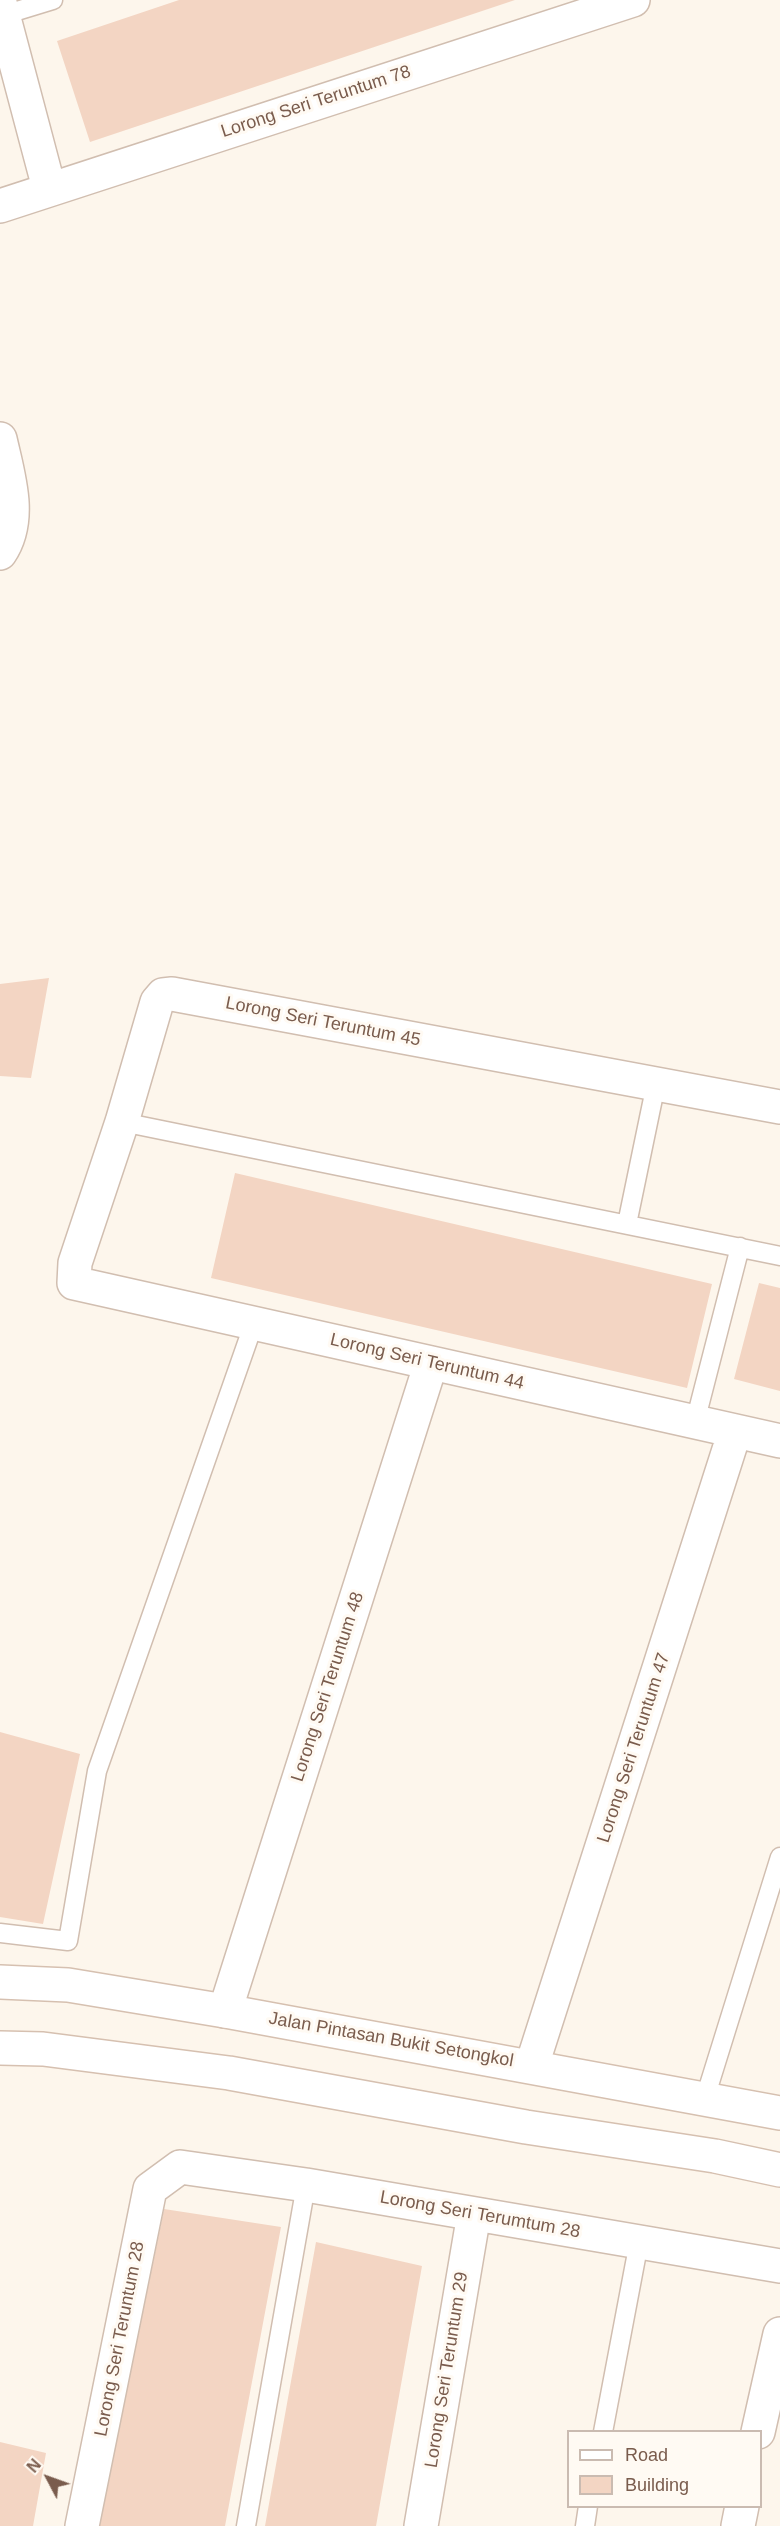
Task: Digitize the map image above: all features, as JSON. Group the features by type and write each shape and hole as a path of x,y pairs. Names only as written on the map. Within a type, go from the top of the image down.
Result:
{"street":[{"name":"Lorong Seri Teruntum 78","path":"0,206 49,188 633,0"},
{"path":"2,9 49,188"},
{"path":"0,439 12,494 11,527 0,553"},
{"name":"Lorong Seri Teruntum 45","path":"74,1282 75,1263 122,1122 157,1002 163,995 183,996 780,1107"},
{"name":"Lorong Seri Teruntum 44","path":"74,1282 780,1441"},
{"name":"Lorong Seri Teruntum 48","path":"225,2011 431,1363"},
{"name":"Lorong Seri Teruntum 47","path":"532,2065 735,1431"},
{"name":"Jalan Pintasan Bukit Setongkol","path":"0,1982 68,1986 225,2011 532,2065 780,2113"},
{"path":"0,2048 43,2049 229,2073 526,2127 715,2156 780,2170"},
{"path":"715,2156 780,2187"},
{"name":"Lorong Seri Terumtum 28","path":"180,2167 306,2185 780,2266"},
{"name":"Lorong Seri Teruntum 28","path":"82,2526 150,2189 180,2167"},
{"name":"Lorong Seri Teruntum 29","path":"422,2526 474,2214"},
{"path":"758,2430 780,2334"},
{"path":"738,2526 742,2508"}],"lane":[{"path":"2,9 53,0"},
{"path":"627,1224 657,1084"},
{"path":"122,1122 780,1256"},
{"path":"695,1422 740,1247"},
{"path":"0,1933 68,1941 97,1771 254,1323"},
{"path":"705,2098 780,1857"},
{"path":"246,2526 306,2185"},
{"path":"603,2430 639,2242"},
{"path":"585,2526 588,2508"}],"building":[{"path":"179,0 515,0 90,142 57,41"},
{"path":"49,978 31,1078 0,1076 0,984"},
{"path":"235,1173 712,1284 687,1388 211,1278"},
{"path":"759,1283 780,1288 780,1391 734,1379"},
{"path":"0,1732 80,1754 43,1924 0,1917"},
{"path":"164,2209 281,2227 225,2526 99,2526"},
{"path":"316,2242 422,2266 376,2526 265,2526"},
{"path":"0,2442 46,2453 33,2526 0,2526"}]}
